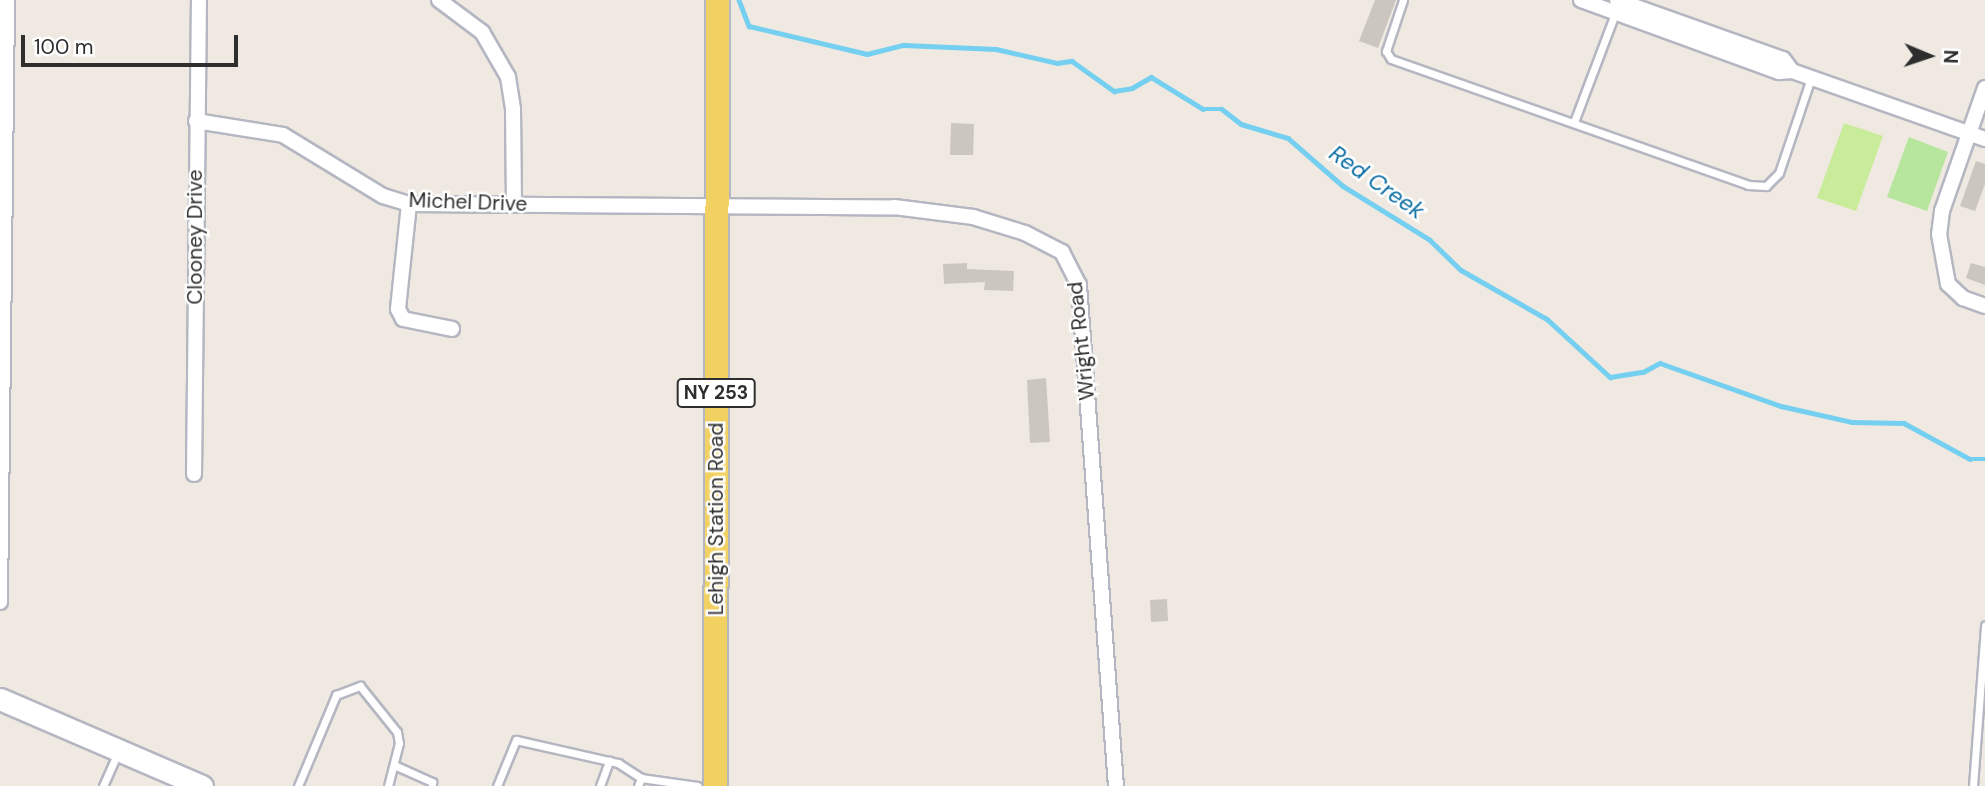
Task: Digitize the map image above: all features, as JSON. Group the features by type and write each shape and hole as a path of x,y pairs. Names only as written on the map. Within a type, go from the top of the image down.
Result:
{"main road":[{"name":"Lehigh Station Road","path":"715,786 717,0"},
{"path":"0,699 202,786"}],"street":[{"path":"0,602 7,0"},
{"name":"Clooney Drive","path":"194,474 199,0"},
{"path":"439,0 482,32 508,77 513,109 514,204"},
{"path":"1581,0 1618,3 1783,59 1792,71 1985,139"},
{"path":"1985,88 1942,211 1940,246 1944,273 1954,292 1985,306"},
{"name":"Michel Drive","path":"196,121 284,135 383,195 409,204 717,205"},
{"path":"409,204 398,309 403,319 452,329"},
{"name":"Wright Road","path":"717,205 937,210 1025,233 1062,252 1079,285 1116,786"}],"lane":[{"path":"1403,0 1386,51 1391,59 1748,185 1766,186 1779,173 1811,78"},
{"path":"1574,122 1618,3"},
{"path":"1973,786 1985,625"},
{"path":"298,786 330,705 346,688 360,686 397,732 394,765 388,786"},
{"path":"497,786 516,740 609,761 640,782 696,786"},
{"path":"103,786 119,750"},
{"path":"600,786 609,761"},
{"path":"394,765 432,782 432,786"}],"green space":[{"path":"1844,123 1883,136 1856,211 1817,198"},
{"path":"1909,137 1948,152 1927,211 1887,197"}],"building":[{"path":"1375,0 1396,0 1378,48 1359,41"},
{"path":"951,123 974,124 973,155 950,155"},
{"path":"1976,161 1985,164 1985,184 1975,211 1960,206"},
{"path":"967,263 967,269 1014,271 1013,291 984,290 985,282 944,284 943,264"},
{"path":"1971,263 1985,267 1985,285 1966,278"},
{"path":"1046,378 1050,442 1030,443 1027,380"},
{"path":"1167,599 1168,621 1151,622 1150,600"}],"waterway":[{"name":"Red Creek","path":"739,0 749,26 867,54 904,45 996,49 1057,63 1072,61 1114,91 1132,88 1151,77 1203,109 1222,109 1241,124 1288,138 1343,186 1430,240 1461,270 1547,319 1610,377 1643,372 1660,363 1781,406 1852,422 1904,423 1970,459 1985,459"}]}
